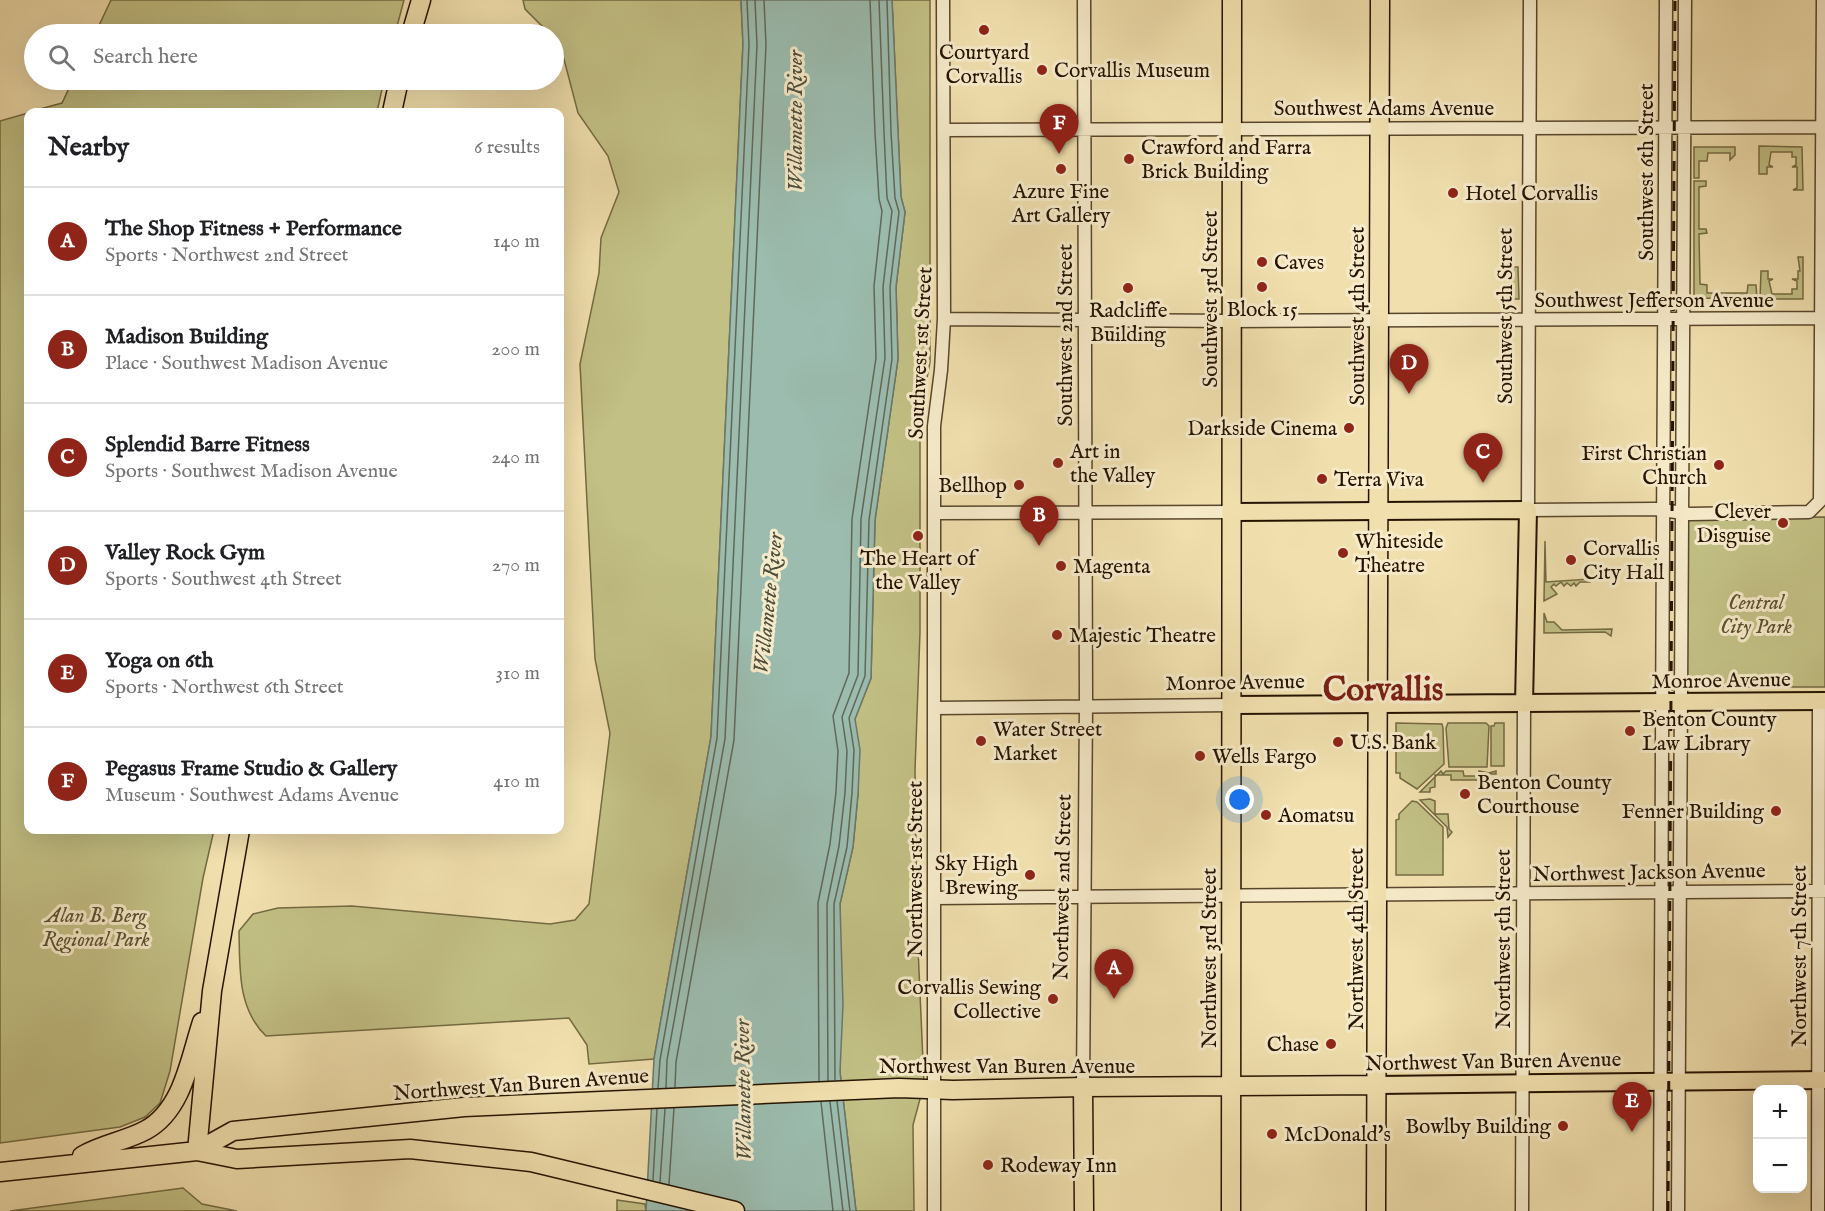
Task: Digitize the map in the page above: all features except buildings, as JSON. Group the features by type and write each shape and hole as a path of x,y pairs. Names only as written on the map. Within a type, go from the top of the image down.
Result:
{"highway":[{"path":"414,24 421,0"},
{"name":"Southwest 3rd Street","path":"1232,705 1233,0"},
{"name":"Southwest 4th Street","path":"1379,704 1380,0"},
{"path":"393,108 397,90"},
{"name":"Northwest 4th Street","path":"1376,1211 1379,704"},
{"name":"Northwest 3rd Street","path":"1231,1211 1232,705"},
{"path":"197,1151 212,991 239,834"},
{"path":"70,1163 90,1151 148,1129 168,1112 181,1085 212,991"},
{"name":"Northwest Van Buren Avenue","path":"197,1151 233,1131 464,1107 899,1088 935,1075 1011,1090 1083,1087 1378,1085"},
{"name":"Northwest 2nd Street","path":"1083,1087 1084,1211"},
{"path":"0,1172 197,1151 237,1159 410,1149 531,1162 735,1211"}],"main road":[{"path":"1232,512 1528,510"},
{"name":"Southwest 5th Street","path":"1524,704 1528,510"},
{"name":"Monroe Avenue","path":"1232,705 1822,701"},
{"name":"Northwest Van Buren Avenue","path":"1378,1085 1822,1080"}],"street":[{"name":"Southwest 1st Street","path":"934,708 934,426 944,319 943,0"},
{"name":"Southwest 2nd Street","path":"1084,0 1086,707"},
{"name":"Southwest 5th Street","path":"1528,510 1530,0"},
{"name":"Southwest 6th Street","path":"1659,1211 1665,511 1666,0"},
{"name":"Southwest 6th Street","path":"1678,1211 1680,1082 1678,891 1682,702 1680,513 1685,319 1685,0"},
{"path":"1528,510 1680,513 1809,512 1822,506 1820,427 1823,318 1823,0"},
{"name":"Southwest Adams Avenue","path":"944,130 1824,127"},
{"name":"Southwest Jefferson Avenue","path":"944,319 1380,321 1823,318"},
{"path":"935,513 1232,512"},
{"name":"Northwest 7th Street","path":"1818,1211 1822,1080 1822,701"},
{"name":"Northwest 5th Street","path":"1522,1211 1524,704"},
{"name":"Monroe Avenue","path":"934,708 1232,705"},
{"name":"Northwest 2nd Street","path":"1083,1087 1086,707"},
{"name":"Northwest 1st Street","path":"934,708 934,1211"},
{"name":"Northwest Jackson Avenue","path":"934,898 1822,891"}],"green space":[{"path":"111,0 404,0 398,24 100,24"},
{"path":"523,0 741,0 743,44 711,737 654,1059 589,1064 587,1045 569,1018 266,1036 250,1013 240,973 239,931 253,914 278,908 352,906 550,924 575,920 589,904 610,733 595,659 580,364 599,273 601,238 619,192 608,156 578,113 564,59 564,24 540,24 525,9"},
{"path":"892,0 930,0 930,362 920,415 920,632 915,770 917,925 924,1084 913,1125 914,1211 856,1211 840,1072 840,904 853,847 858,794 855,719 871,678 875,520 898,359 896,287 905,212 901,197"},
{"path":"68,90 382,90 378,108 44,108 62,103"},
{"name":"Alan B. Berg Regional Park","path":"24,114 24,834 213,834 203,878 170,1071 160,1103 145,1117 120,1127 0,1143 0,121"},
{"path":"1759,146 1802,147 1803,190 1793,190 1797,188 1797,167 1792,167 1796,165 1796,157 1792,157 1792,152 1771,152 1769,165 1773,167 1767,167 1767,174 1759,174"},
{"path":"1694,147 1735,147 1735,155 1730,160 1730,153 1708,153 1707,161 1699,161 1699,178 1694,178"},
{"path":"1694,181 1706,181 1706,186 1699,187 1699,229 1706,229 1707,233 1699,234 1700,284 1707,285 1707,293 1747,293 1748,285 1756,285 1757,299 1694,298"},
{"path":"1798,257 1803,257 1803,299 1760,299 1761,271 1768,271 1768,279 1773,279 1769,281 1772,294 1792,294 1792,289 1797,289 1797,281 1792,279 1798,279 1798,271 1800,271"},
{"path":"1511,267 1518,267 1519,299 1511,299"},
{"name":"Central City Park","path":"1825,517 1825,687 1689,687 1686,683 1684,523 1693,518"},
{"path":"1545,541 1546,582 1590,579 1590,582 1580,582 1576,586 1574,583 1571,586 1567,583 1564,586 1561,582 1556,586 1554,584 1551,587 1557,594 1544,601"},
{"path":"1544,613 1547,622 1554,622 1562,630 1612,629 1611,636 1605,632 1544,633"},
{"path":"1396,723 1442,724 1444,764 1417,789 1400,778 1400,773 1396,773"},
{"path":"1448,723 1486,723 1489,726 1487,767 1449,767 1446,728"},
{"path":"1495,723 1504,723 1504,766 1491,766 1491,726"},
{"path":"1441,771 1443,774 1446,771 1463,771 1464,776 1479,776 1479,771 1489,773 1496,771 1496,774 1481,774 1481,780 1451,780 1451,775 1437,775"},
{"path":"1435,777 1435,787 1430,788 1430,792 1420,792"},
{"path":"1420,800 1435,801 1435,814 1448,814 1449,829 1452,832 1448,837 1447,827"},
{"path":"1412,801 1417,802 1443,827 1443,875 1396,875 1396,820"},
{"path":"183,1188 202,1204 237,1211 10,1211"},
{"path":"617,1200 645,1204 646,1211 617,1211"}],"water":[{"name":"Willamette River","path":"741,0 892,0 901,197 905,212 896,287 898,359 875,520 871,678 855,719 860,750 858,794 853,847 840,904 843,1004 840,1072 856,1211 646,1211 654,1059 711,737 743,44"}],"railway":[{"path":"1668,1211 1675,0"}],"place":[{"name":"Courtyard Corvallis","path":"984,30"},
{"name":"Corvallis Museum","path":"1042,70"},
{"name":"Pegasus Frame Studio & Gallery","path":"1059,154"},
{"name":"Crawford and Farra Brick Building","path":"1129,159"},
{"name":"Azure Fine Art Gallery","path":"1061,169"},
{"name":"Hotel Corvallis","path":"1453,193"},
{"name":"Caves","path":"1262,262"},
{"name":"Block 15","path":"1262,287"},
{"name":"Radcliffe Building","path":"1128,288"},
{"name":"Valley Rock Gym","path":"1409,394"},
{"name":"Darkside Cinema","path":"1349,428"},
{"name":"Art in the Valley","path":"1058,463"},
{"name":"First Christian Church","path":"1719,465"},
{"name":"Terra Viva","path":"1322,479"},
{"name":"Splendid Barre Fitness","path":"1483,483"},
{"name":"Bellhop","path":"1019,485"},
{"name":"Clever Disguise","path":"1783,523"},
{"name":"The Heart of the Valley","path":"918,536"},
{"name":"Madison Building","path":"1039,546"},
{"name":"Whiteside Theatre","path":"1343,553"},
{"name":"Corvallis City Hall","path":"1571,560"},
{"name":"Magenta","path":"1061,566"},
{"name":"Majestic Theatre","path":"1057,635"},
{"name":"Benton County Law Library","path":"1630,731"},
{"name":"Water Street Market","path":"981,741"},
{"name":"U.S. Bank","path":"1338,742"},
{"name":"Wells Fargo","path":"1200,756"},
{"name":"Benton County Courthouse","path":"1465,794"},
{"name":"Fenner Building","path":"1776,811"},
{"name":"Aomatsu","path":"1266,815"},
{"name":"Sky High Brewing","path":"1030,875"},
{"name":"Corvallis Sewing Collective","path":"1053,999"},
{"name":"The Shop Fitness + Performance","path":"1114,999"},
{"name":"Chase","path":"1331,1044"},
{"name":"Bowlby Building","path":"1563,1126"},
{"name":"Yoga on 6th","path":"1632,1132"},
{"name":"McDonald's","path":"1272,1134"},
{"name":"Rodeway Inn","path":"988,1165"}],"district":[{"name":"Corvallis","path":"1383,688"}]}
